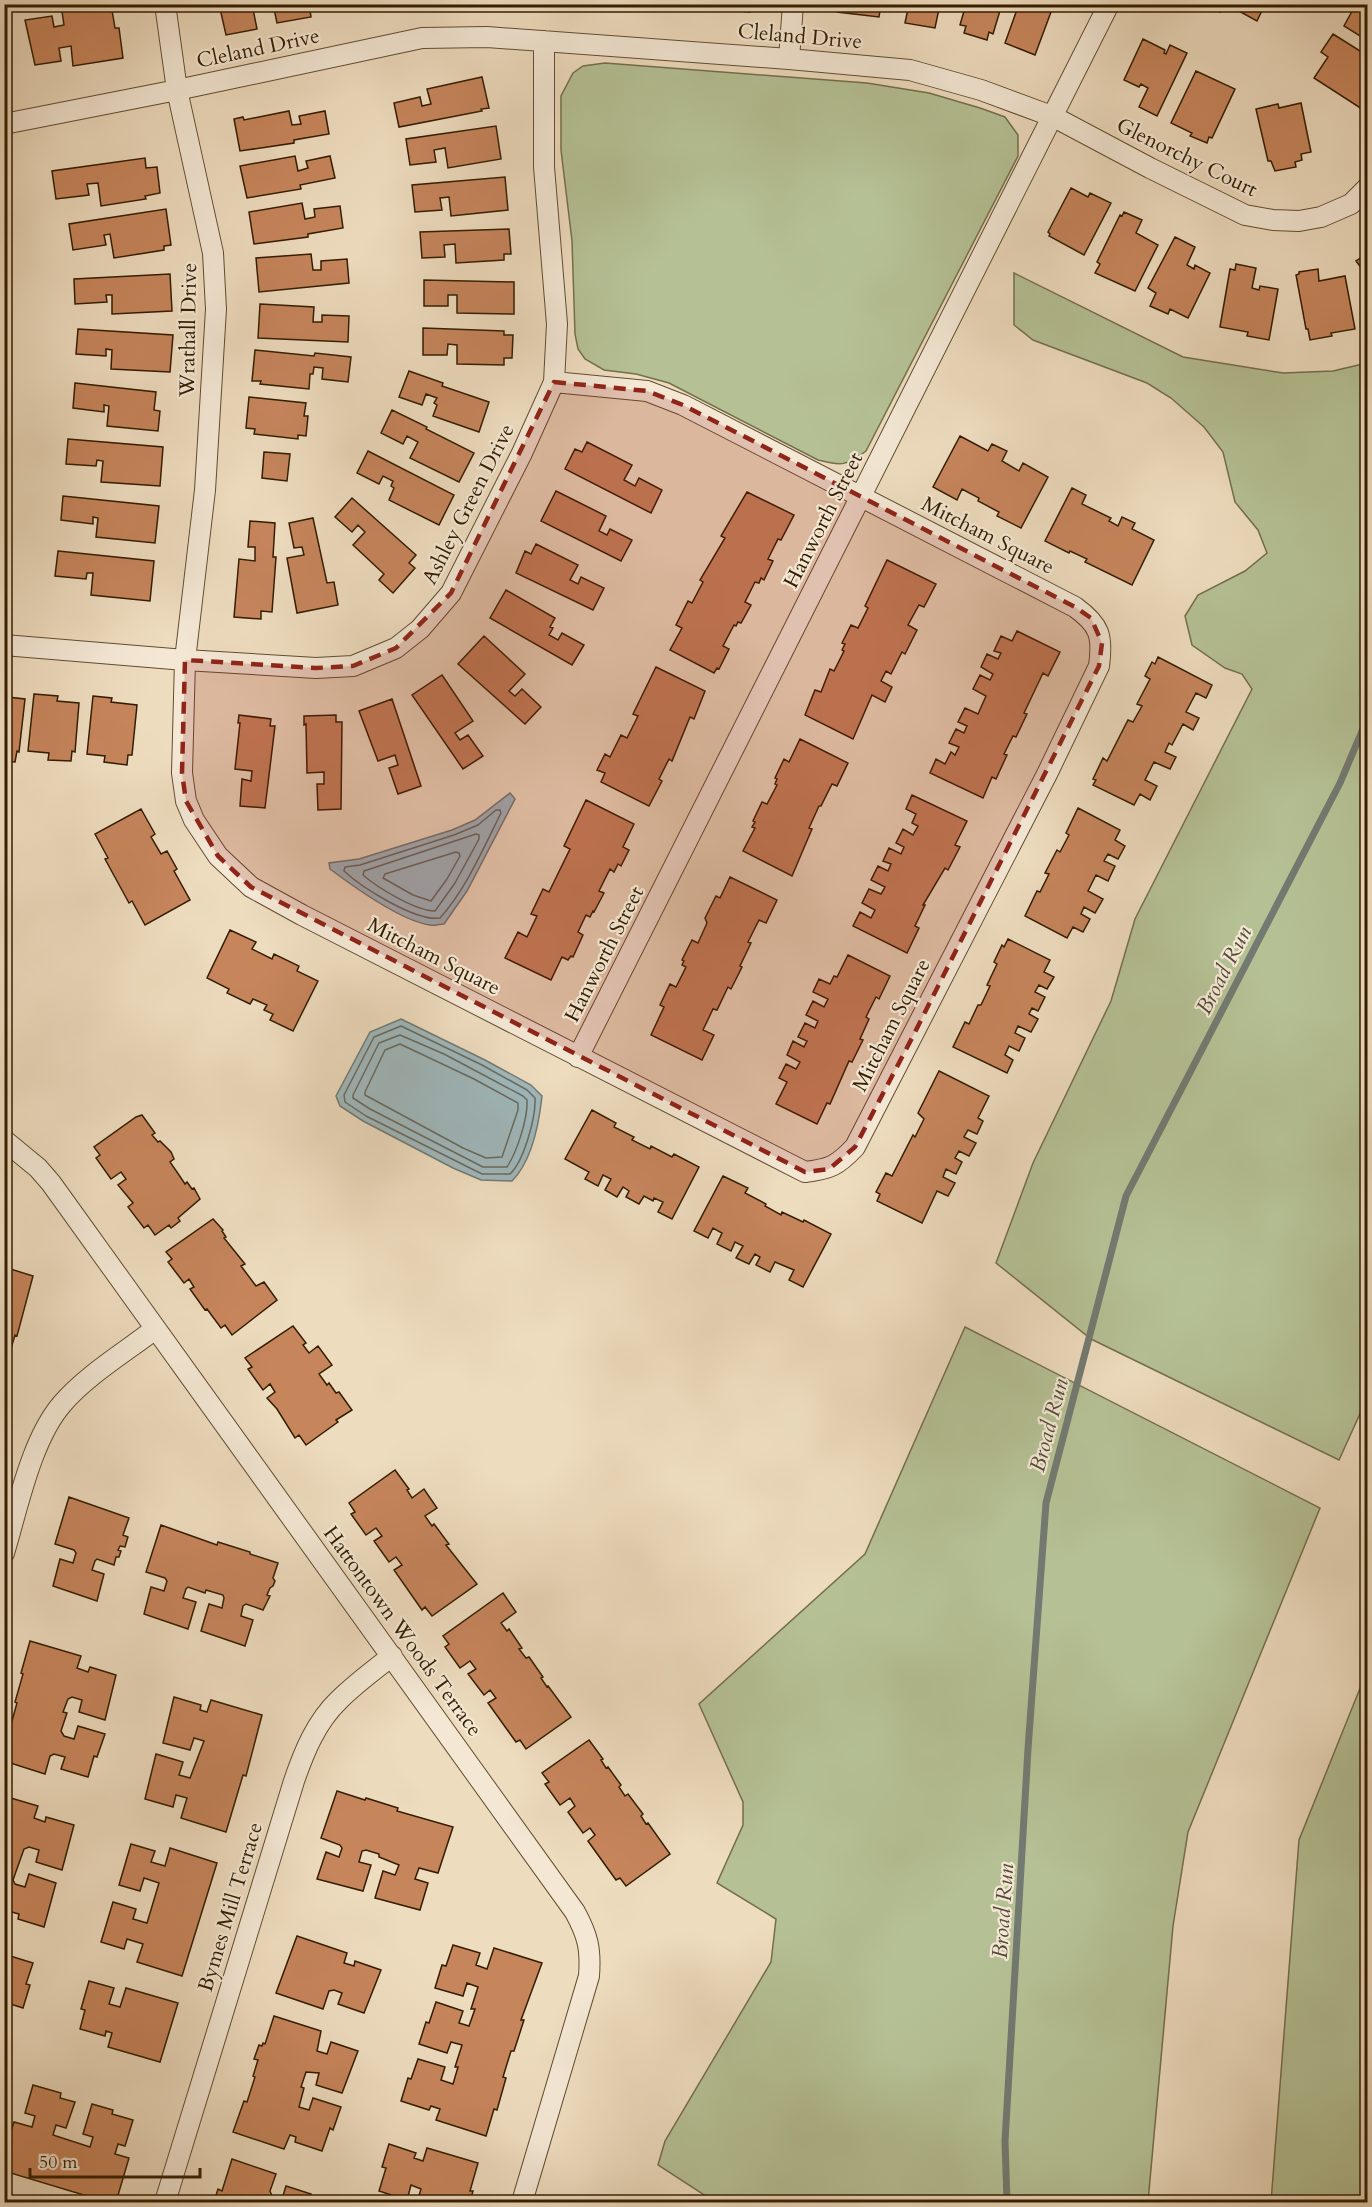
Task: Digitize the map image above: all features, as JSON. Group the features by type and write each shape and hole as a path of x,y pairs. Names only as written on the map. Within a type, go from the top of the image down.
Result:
{"street":[{"name":"Wrathall Drive","path":"165,4 177,90 213,253 216,309 205,490 185,660"},
{"path":"789,59 793,4"},
{"name":"Hanworth Street","path":"578,1057 1110,4"},
{"name":"Cleland Drive","path":"4,124 422,38 488,37 910,70 981,90 1054,117"},
{"name":"Ashley Green Drive","path":"4,645 316,668 353,666 396,648 420,629 451,593 527,443 554,382 557,324 544,166 543,41"},
{"name":"Glenorchy Court","path":"1054,117 1150,168 1245,214 1273,220 1299,221 1321,217 1351,204 1368,187"},
{"name":"Mitcham Square","path":"185,660 182,772 186,801 194,820 218,856 251,887 312,921 805,1172 829,1169 841,1161 855,1147 1052,763 1099,666 1102,643 1091,618 1075,607 683,405 647,392 554,382"},
{"name":"Hattontown Woods Terrace","path":"4,1140 38,1168 51,1183 575,1912 590,1945 589,1976 522,2202"},
{"path":"4,1553 36,1449 51,1420 62,1404 81,1385 155,1329"},
{"name":"Bymes Mill Terrace","path":"165,2202 294,1780 309,1742 338,1700 392,1656"}],"highlighted area":[{"path":"554,382 647,391 683,405 1075,607 1091,618 1102,643 1099,666 912,1038 855,1147 829,1169 805,1172 251,887 218,856 186,801 182,773 185,660 316,668 353,666 396,648 451,593"}],"green space":[{"path":"605,63 867,83 929,93 1005,117 1018,135 1018,156 866,451 854,460 838,464 818,460 669,383 636,374 604,370 585,359 578,349 575,334 572,241 561,150 561,96 573,73 583,66"},
{"path":"1014,273 1183,357 1283,373 1333,371 1367,363 1368,1396 1339,1460 1091,1339 996,1263 1033,1163 1111,1001 1135,919 1252,689 1242,674 1225,668 1192,645 1185,616 1198,595 1245,571 1267,553 1258,530 1235,502 1223,452 1204,427 1171,398 1147,383 1033,340 1014,325"},
{"path":"965,1327 1320,1508 1188,1832 1173,1926 1148,2202 715,2202 658,2165 665,2141 771,1962 776,1919 717,1883 743,1825 743,1802 699,1704 865,1554"},
{"path":"1367,1671 1367,2202 1271,2202 1299,1840"}],"water":[{"path":"510,793 515,799 467,891 444,924 430,925 406,917 378,902 330,869 329,863 359,859 452,830 475,820"},
{"path":"401,1019 531,1085 542,1096 539,1118 529,1153 519,1173 512,1181 481,1180 453,1168 363,1121 340,1106 336,1096 370,1032"}],"building":[{"path":"111,4 115,28 119,28 123,58 73,66 71,46 59,48 61,61 35,65 25,20 52,16 54,27 64,25 61,5"},
{"path":"219,4 252,4 257,29 226,35"},
{"path":"273,4 309,4 311,17 277,23"},
{"path":"661,4 693,4 692,7"},
{"path":"716,4 750,4 750,12 716,9"},
{"path":"838,4 881,4 879,17 837,12"},
{"path":"909,4 940,4 935,28 905,23"},
{"path":"966,4 1002,4 993,34 989,32 987,40 964,33 966,26 960,25"},
{"path":"1019,4 1054,4 1035,55 1005,43"},
{"path":"1205,4 1224,4 1220,12"},
{"path":"1238,4 1265,4 1257,21 1235,9"},
{"path":"1356,4 1368,4 1368,41 1344,26"},
{"path":"1333,34 1368,56 1368,107 1365,111 1314,78 1328,57 1321,52"},
{"path":"1143,39 1165,50 1166,54 1170,45 1187,53 1157,116 1139,107 1148,88 1141,84 1139,87 1124,80"},
{"path":"1196,71 1235,89 1212,138 1209,137 1207,143 1190,136 1192,133 1171,123"},
{"path":"482,77 489,108 399,127 394,103 420,97 422,106 431,104 427,89"},
{"path":"1301,103 1311,152 1301,154 1302,160 1295,162 1296,167 1275,171 1271,161 1268,161 1256,109 1278,104 1279,108"},
{"path":"289,111 292,125 301,124 299,116 325,111 329,134 294,140 294,143 240,151 234,119 243,117 244,120"},
{"path":"496,126 501,159 448,168 445,148 434,150 436,162 410,165 406,139"},
{"path":"295,156 298,171 308,168 306,161 330,156 335,178 300,185 301,189 247,198 240,166"},
{"path":"145,158 146,168 157,167 160,193 145,196 146,199 101,206 98,183 87,184 89,195 56,199 52,171"},
{"path":"505,177 508,210 451,216 449,197 440,198 442,210 415,212 412,185"},
{"path":"1071,188 1088,197 1090,193 1111,203 1084,255 1049,236 1048,232"},
{"path":"302,203 305,219 315,217 314,209 340,206 343,228 308,234 308,237 254,244 249,212"},
{"path":"166,209 171,245 164,246 164,250 114,258 110,234 104,235 106,245 73,250 69,224"},
{"path":"1124,212 1142,220 1136,233 1158,245 1135,291 1095,273 1100,264 1097,262 1120,215 1122,216"},
{"path":"509,229 511,254 504,254 504,260 456,263 455,244 444,245 445,257 422,258 420,232"},
{"path":"1175,237 1195,247 1187,265 1194,269 1195,265 1210,273 1188,318 1170,309 1168,314 1150,306 1156,293 1148,288"},
{"path":"1368,253 1368,277 1356,261"},
{"path":"311,254 313,270 321,270 321,261 347,259 349,283 259,292 256,258"},
{"path":"1236,264 1256,268 1252,288 1259,290 1260,286 1278,289 1269,340 1247,336 1248,332 1220,327 1230,269 1235,270"},
{"path":"1318,269 1319,281 1345,276 1355,329 1331,333 1332,336 1310,340 1296,275 1299,272"},
{"path":"170,274 172,311 112,314 112,295 106,295 107,302 75,304 74,279"},
{"path":"424,280 514,282 514,314 457,313 457,295 448,295 448,306 424,306"},
{"path":"260,304 314,307 313,322 322,322 322,315 349,316 348,342 258,338"},
{"path":"423,328 504,331 504,335 513,335 512,358 504,358 504,365 457,364 457,345 448,344 447,355 423,355"},
{"path":"78,329 173,335 170,372 111,369 112,350 106,349 106,356 76,354"},
{"path":"255,350 351,357 348,382 322,379 323,368 314,367 313,374 310,374 309,389 260,384 261,381 252,381"},
{"path":"409,371 443,383 442,386 489,402 479,432 433,416 437,405 434,403 437,398 426,394 422,405 399,397"},
{"path":"75,383 156,392 154,410 160,411 158,431 107,426 109,406 104,405 104,412 73,408"},
{"path":"249,397 306,403 304,416 308,416 306,436 298,435 298,439 254,434 255,429 246,428"},
{"path":"392,410 474,453 459,482 410,458 418,442 407,436 403,444 381,433"},
{"path":"960,436 988,451 992,444 1007,451 1002,461 1019,471 1023,463 1048,477 1021,528 997,516 999,512 962,489 957,500 933,487"},
{"path":"68,439 163,447 160,486 101,482 103,461 97,460 96,466 66,464"},
{"path":"587,442 632,465 624,480 635,486 639,478 662,490 651,513 565,469 575,449 582,452"},
{"path":"368,451 454,495 439,525 389,500 394,488 391,486 393,481 383,476 379,484 357,473"},
{"path":"264,452 290,454 287,481 262,478"},
{"path":"1072,488 1086,495 1082,504 1111,518 1109,521 1118,526 1122,517 1135,523 1132,529 1154,540 1132,585 1085,562 1087,559 1045,541"},
{"path":"556,491 606,516 599,531 607,535 610,529 632,540 621,561 541,521"},
{"path":"747,492 794,515 768,559 773,561 764,580 761,578 759,583 755,582 745,602 751,605 741,623 734,625 723,646 729,649 719,669 717,668 714,673 670,650 682,628 676,625 688,601 692,603 703,582 700,580 725,538 721,536"},
{"path":"63,496 159,506 155,543 96,537 98,518 93,517 93,524 61,520"},
{"path":"352,498 416,555 409,563 415,568 393,593 379,580 384,574 353,545 365,532 358,525 352,532 335,517"},
{"path":"313,518 327,583 334,582 338,605 297,613 287,558 304,555 302,547 294,548 289,523"},
{"path":"250,521 275,523 273,557 276,557 272,612 261,611 261,619 234,617 239,559 255,561 255,547 248,547"},
{"path":"536,544 578,565 570,580 578,584 581,577 604,588 593,610 516,573 525,551 531,554"},
{"path":"58,551 154,561 150,601 91,595 93,573 87,573 86,579 55,576"},
{"path":"887,560 936,584 924,607 919,605 908,625 917,630 905,654 902,652 891,674 886,671 881,681 892,687 885,702 872,695 853,739 805,715 815,690 821,692 830,669 834,671 844,651 842,650 845,644 842,643 851,625 858,628 868,608 865,606"},
{"path":"506,590 555,618 549,635 558,640 562,633 584,645 572,665 490,618"},
{"path":"1017,631 1060,652 1048,676 1043,673 1024,713 1027,714 1016,737 1013,736 1004,754 1007,755 996,779 992,777 983,798 930,773 936,759 945,764 951,752 955,755 959,747 949,743 956,729 964,733 967,726 958,722 965,708 978,714 986,696 973,689 980,675 990,680 993,674 981,667 987,654 998,659 1001,653 994,651 1001,636 1012,641"},
{"path":"484,636 525,674 509,691 515,696 522,689 541,707 525,724 458,664"},
{"path":"1158,657 1212,685 1206,698 1196,693 1186,712 1199,718 1193,730 1183,724 1172,745 1169,743 1165,752 1176,757 1170,769 1154,762 1145,780 1157,786 1150,800 1140,794 1134,805 1093,785 1096,780 1093,779 1103,758 1107,761 1128,720 1133,722 1142,706 1137,704 1150,679 1145,676 1152,662 1155,664"},
{"path":"656,667 705,691 694,719 690,717 672,761 669,759 659,779 662,781 649,806 601,782 605,773 597,770 605,754 610,757 621,735 627,738 638,716 633,714"},
{"path":"442,675 473,721 455,733 460,740 468,735 483,756 463,769 412,695"},
{"path":"34,694 58,696 57,701 79,703 75,752 72,751 71,761 48,760 49,753 28,751"},
{"path":"4,695 25,699 19,752 17,751 15,762 4,761"},
{"path":"93,696 112,698 111,702 137,705 132,755 128,755 127,765 104,762 105,756 87,754"},
{"path":"392,699 421,786 398,794 389,768 398,765 395,755 378,761 359,711"},
{"path":"239,715 271,719 270,726 275,726 265,808 240,806 242,779 251,781 252,771 235,769"},
{"path":"336,715 336,722 342,722 341,809 318,810 317,784 324,784 324,772 307,773 304,716"},
{"path":"800,739 848,763 837,786 832,784 819,806 792,876 743,851 755,828 752,827 755,822 753,821 762,802 767,804 777,785 775,778 784,759 789,762"},
{"path":"912,795 967,821 955,845 960,847 948,870 945,868 923,905 925,905 915,926 919,928 907,953 853,926 860,912 871,918 875,910 862,903 869,889 881,894 885,887 871,880 878,866 888,871 891,864 883,861 889,848 901,854 904,847 896,843 903,829 913,835 918,826 912,823 916,814 906,809"},
{"path":"586,800 634,824 623,847 629,850 621,866 618,864 614,872 610,869 599,891 604,893 590,917 586,915 578,932 583,935 573,957 571,956 568,960 562,957 551,980 505,958 518,932 527,937 537,916 531,914 543,889 549,892 570,849 564,846"},
{"path":"1078,808 1120,830 1115,840 1125,846 1118,859 1108,854 1104,861 1115,866 1108,881 1096,875 1088,891 1103,899 1095,913 1084,907 1081,914 1090,919 1083,932 1073,927 1067,938 1025,916 1037,891 1040,892 1049,874 1045,873 1057,850 1060,852 1069,835 1066,833"},
{"path":"141,809 155,834 151,837 161,854 167,851 177,869 174,871 190,900 145,925 132,901 129,903 105,859 108,858 95,834"},
{"path":"730,877 777,900 766,923 759,920 748,942 751,943 740,966 742,967 731,989 728,987 717,1010 713,1009 703,1030 714,1035 702,1060 651,1035 664,1007 660,1005 670,984 676,987 686,967 682,965 684,961 682,960 692,940 698,943 707,923 705,918 716,896 720,898"},
{"path":"230,930 256,942 252,949 272,959 274,954 299,966 297,971 318,981 293,1031 270,1020 273,1014 264,1010 267,1005 253,999 250,1004 227,993 229,989 207,978"},
{"path":"1008,939 1050,960 1044,972 1054,977 1047,989 1039,985 1035,992 1045,997 1038,1011 1032,1008 1029,1014 1038,1019 1031,1032 1018,1026 1015,1033 1025,1038 1019,1051 1009,1046 1005,1055 1013,1060 1007,1073 953,1047 965,1022 969,1024 978,1005 981,1005 997,964 994,962 1002,945 1004,947"},
{"path":"848,955 890,976 879,999 876,997 866,1017 869,1019 860,1039 863,1040 852,1062 849,1061 830,1104 827,1103 817,1124 776,1104 787,1082 779,1078 786,1064 796,1069 800,1062 787,1055 793,1041 804,1047 807,1041 798,1037 805,1023 815,1028 818,1021 806,1015 813,1001 824,1007 828,999 813,992 819,979 830,984 834,976 837,977"},
{"path":"939,1071 989,1096 978,1118 983,1121 977,1134 968,1130 964,1137 976,1143 969,1156 959,1151 955,1158 962,1162 956,1174 946,1169 943,1177 955,1183 948,1196 937,1191 922,1223 877,1201 880,1194 876,1192 886,1173 892,1176 913,1135 915,1137 924,1119 918,1113"},
{"path":"592,1110 616,1123 614,1127 634,1137 632,1140 650,1149 651,1146 672,1157 674,1154 699,1167 672,1219 658,1212 663,1202 654,1198 653,1201 644,1196 639,1204 626,1197 629,1191 623,1187 617,1197 605,1190 611,1179 603,1175 598,1186 585,1179 589,1172 565,1159"},
{"path":"142,1115 155,1133 152,1135 171,1152 174,1159 170,1162 185,1184 187,1182 192,1189 194,1188 200,1199 178,1218 180,1221 171,1228 169,1225 155,1235 148,1225 144,1228 128,1207 133,1203 118,1185 126,1179 121,1172 111,1179 96,1158 100,1155 94,1147"},
{"path":"723,1176 748,1188 745,1193 781,1215 782,1212 803,1222 804,1220 831,1234 803,1287 789,1280 794,1270 775,1262 770,1272 756,1265 760,1257 755,1254 749,1264 736,1258 743,1246 735,1242 731,1251 717,1244 722,1233 713,1228 708,1238 694,1231"},
{"path":"213,1219 223,1230 226,1237 224,1238 245,1264 241,1266 256,1286 264,1282 277,1300 232,1335 225,1325 221,1328 207,1309 205,1310 190,1289 194,1287 189,1279 184,1283 168,1262 172,1259 166,1252"},
{"path":"4,1267 33,1276 17,1336 15,1335 7,1362 10,1362 4,1380"},
{"path":"293,1326 306,1343 303,1345 309,1353 318,1346 332,1365 319,1374 327,1385 329,1383 336,1393 339,1392 352,1410 306,1445 299,1435 295,1438 277,1409 267,1398 275,1392 270,1384 263,1390 248,1369 252,1367 245,1358"},
{"path":"395,1470 409,1489 407,1490 412,1498 424,1489 437,1508 425,1516 432,1526 434,1524 449,1544 446,1545 477,1584 432,1616 425,1607 422,1610 394,1570 402,1565 396,1557 389,1562 374,1541 382,1536 376,1528 366,1535 351,1514 355,1512 349,1503"},
{"path":"69,1497 129,1518 123,1535 128,1537 125,1547 120,1546 118,1550 121,1551 114,1565 97,1559 95,1561 92,1570 104,1574 97,1601 53,1586 60,1559 73,1563 76,1553 74,1550 55,1544"},
{"path":"161,1525 217,1545 218,1542 250,1552 250,1554 278,1563 273,1578 275,1581 267,1595 270,1596 263,1610 246,1604 243,1606 241,1616 253,1620 245,1646 201,1631 209,1604 222,1608 223,1595 206,1590 205,1593 188,1587 183,1598 196,1602 188,1629 144,1614 151,1587 164,1591 167,1581 165,1578 146,1572"},
{"path":"503,1593 516,1612 501,1623 507,1631 509,1629 522,1648 519,1649 526,1658 529,1657 547,1687 571,1717 526,1749 520,1740 516,1742 488,1703 496,1698 490,1690 484,1695 468,1674 476,1669 470,1661 460,1668 445,1647 449,1644 443,1636"},
{"path":"30,1641 81,1656 77,1668 88,1672 90,1667 116,1675 105,1720 79,1712 82,1700 72,1697 68,1699 63,1712 67,1713 61,1731 64,1736 74,1739 78,1726 105,1734 97,1757 94,1756 88,1777 61,1769 65,1757 54,1754 50,1756 45,1774 4,1761 4,1733 6,1727 10,1728"},
{"path":"174,1697 201,1705 200,1710 207,1712 211,1700 262,1715 246,1776 243,1775 226,1832 181,1818 187,1798 176,1795 173,1807 145,1799 156,1754 183,1762 179,1775 190,1778 204,1741 194,1738 190,1750 163,1743"},
{"path":"589,1740 603,1759 601,1760 606,1768 608,1767 621,1785 619,1787 625,1796 628,1794 643,1814 641,1816 646,1824 648,1823 670,1854 626,1886 620,1878 616,1880 588,1841 595,1835 590,1828 583,1833 568,1812 575,1806 570,1798 560,1805 545,1784 549,1782 542,1773"},
{"path":"337,1791 365,1800 366,1798 398,1808 397,1811 453,1827 438,1873 419,1868 415,1879 428,1883 420,1910 375,1898 383,1871 395,1875 399,1865 366,1850 362,1851 359,1862 371,1865 363,1891 317,1879 326,1852 339,1857 342,1848 340,1845 321,1838"},
{"path":"4,1796 38,1806 34,1818 45,1822 46,1817 74,1825 62,1870 36,1862 39,1850 29,1847 24,1849 13,1880 15,1884 25,1887 29,1874 56,1883 44,1927 18,1919 19,1914 8,1911 4,1923"},
{"path":"131,1844 155,1851 151,1862 165,1866 170,1848 217,1863 182,1976 137,1962 143,1944 127,1939 124,1949 101,1942 113,1902 136,1909 133,1919 147,1923 159,1883 144,1878 140,1891 119,1885"},
{"path":"297,1936 347,1953 344,1963 354,1966 355,1961 381,1970 364,2013 338,2004 342,1993 334,1990 329,1991 323,2009 276,1993"},
{"path":"453,1945 480,1953 476,1965 487,1969 494,1948 542,1963 521,2020 524,2020 514,2051 511,2051 503,2077 506,2078 497,2110 494,2109 486,2136 436,2120 440,2109 431,2106 429,2110 401,2101 408,2078 411,2079 418,2059 445,2067 441,2080 453,2084 458,2067 455,2067 462,2045 451,2042 447,2053 419,2044 436,2002 463,2011 459,2023 469,2026 475,2009 471,2009 478,1987 467,1983 463,1996 435,1988 442,1965 446,1966"},
{"path":"7,1955 33,1963 26,1984 30,1985 23,2008 4,2002 4,1964"},
{"path":"89,1981 114,1988 109,2004 120,2007 126,1988 178,2003 160,2062 108,2047 112,2033 106,2031 105,2036 80,2029 85,2010 81,2009"},
{"path":"274,2016 321,2031 317,2051 327,2054 331,2042 358,2051 342,2093 316,2085 319,2073 306,2072 301,2087 304,2088 299,2107 309,2110 313,2098 341,2107 322,2151 295,2142 296,2137 290,2135 284,2149 233,2132 244,2101 247,2102 255,2077 253,2076 258,2060 254,2059 259,2045 265,2044"},
{"path":"33,2085 61,2093 60,2098 75,2102 66,2128 56,2125 53,2135 90,2147 93,2137 83,2134 92,2104 113,2110 112,2114 133,2120 125,2146 118,2144 115,2154 129,2158 116,2202 107,2202 4,2171 4,2153 14,2122 32,2127 35,2116 25,2113"},
{"path":"389,2144 416,2153 414,2158 423,2161 427,2148 478,2163 470,2191 473,2191 470,2202 417,2202 421,2189 411,2185 407,2200 379,2191 386,2168 382,2167"},
{"path":"232,2159 276,2174 270,2191 272,2196 282,2199 286,2186 311,2194 309,2202 214,2202 218,2189 222,2191"}],"waterway":[{"name":"Broad Run","path":"1007,2202 1005,2141 1028,1749 1046,1503 1126,1196 1340,783 1368,717"}]}
